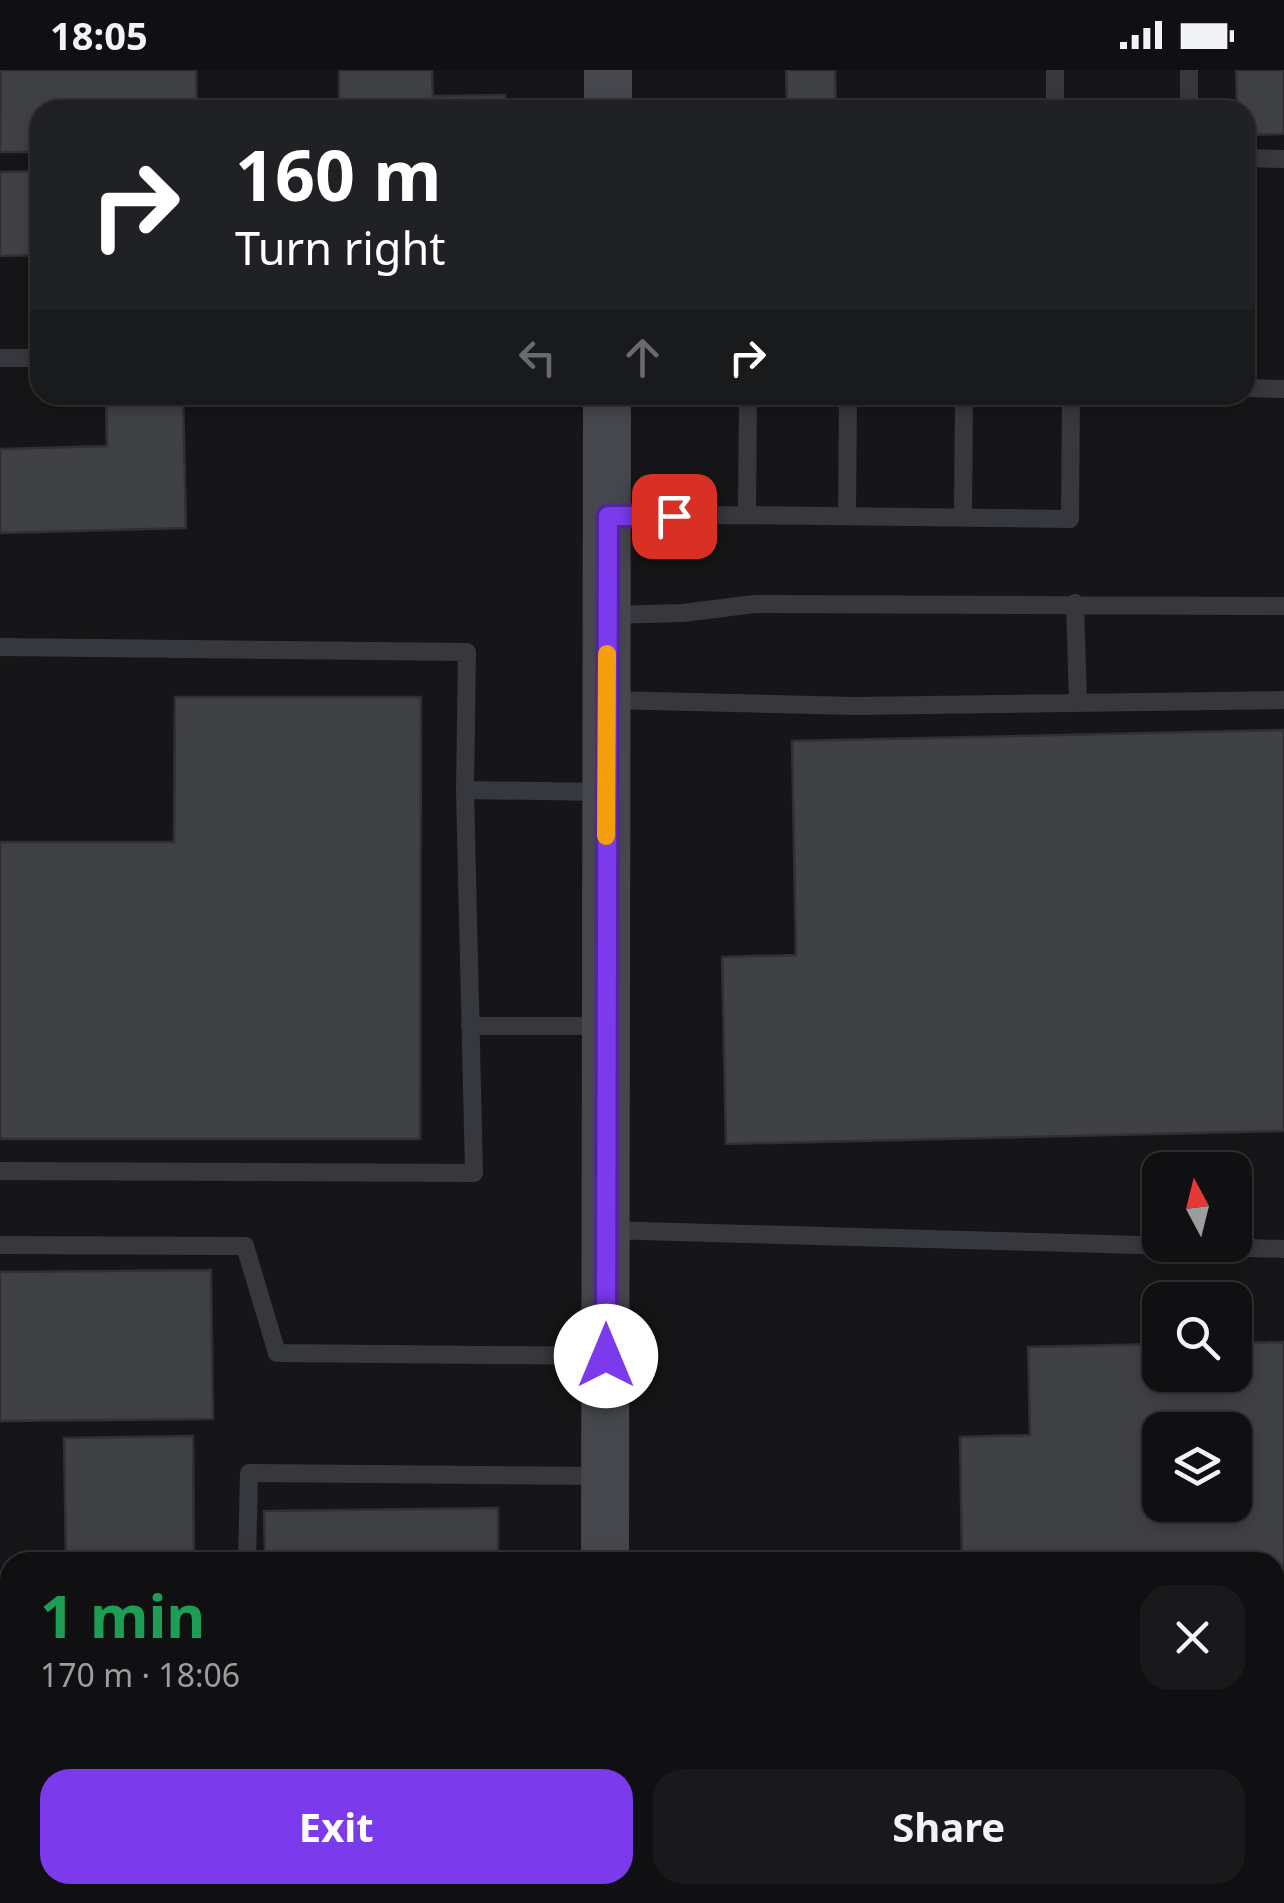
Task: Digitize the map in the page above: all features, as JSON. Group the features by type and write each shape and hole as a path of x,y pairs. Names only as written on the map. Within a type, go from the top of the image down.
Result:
{"main road":[{"path":"608,70 608,100"},
{"path":"605,1552 608,405"}],"lane":[{"path":"1055,70 1055,100"},
{"path":"1189,70 1189,100"},
{"path":"1255,158 1284,159"},
{"path":"0,358 30,358"},
{"path":"1255,388 1284,389"},
{"path":"747,515 748,405"},
{"path":"847,516 848,405"},
{"path":"963,517 964,405"},
{"path":"608,516 1070,519 1071,405"},
{"path":"1075,603 1078,702"},
{"path":"607,615 683,613 754,604 1284,606"},
{"path":"0,646 467,652 474,1172 0,1171"},
{"path":"607,700 854,706 1284,700"},
{"path":"466,790 606,792"},
{"path":"470,1026 606,1026"},
{"path":"605,1230 1284,1249"},
{"path":"0,1245 245,1246 277,1353 606,1356"},
{"path":"248,1552 249,1473 605,1476"}],"building":[{"path":"1,70 196,70 197,100 30,100 30,152 0,152"},
{"path":"339,70 432,70 433,96 505,95 505,100 339,100"},
{"path":"786,70 835,70 836,100 787,100"},
{"path":"1236,70 1284,70 1284,134 1255,135 1255,100 1237,100"},
{"path":"30,171 30,255 0,256 0,172"},
{"path":"106,405 183,405 186,528 0,533 0,449 107,446"},
{"path":"175,697 421,697 420,1139 0,1139 0,842 174,842"},
{"path":"1284,730 1284,1131 726,1144 722,957 796,955 792,741"},
{"path":"211,1270 213,1419 0,1421 0,1272"},
{"path":"1284,1342 1284,1552 962,1552 960,1437 1030,1435 1028,1347 1142,1344 1142,1392 1252,1392 1252,1343"},
{"path":"193,1436 194,1552 66,1552 64,1438"},
{"path":"498,1508 498,1552 265,1552 264,1511"}],"slow traffic":[{"path":"606,836 607,654"}],"route":[{"path":"606,1356 608,516 674,516"}]}
